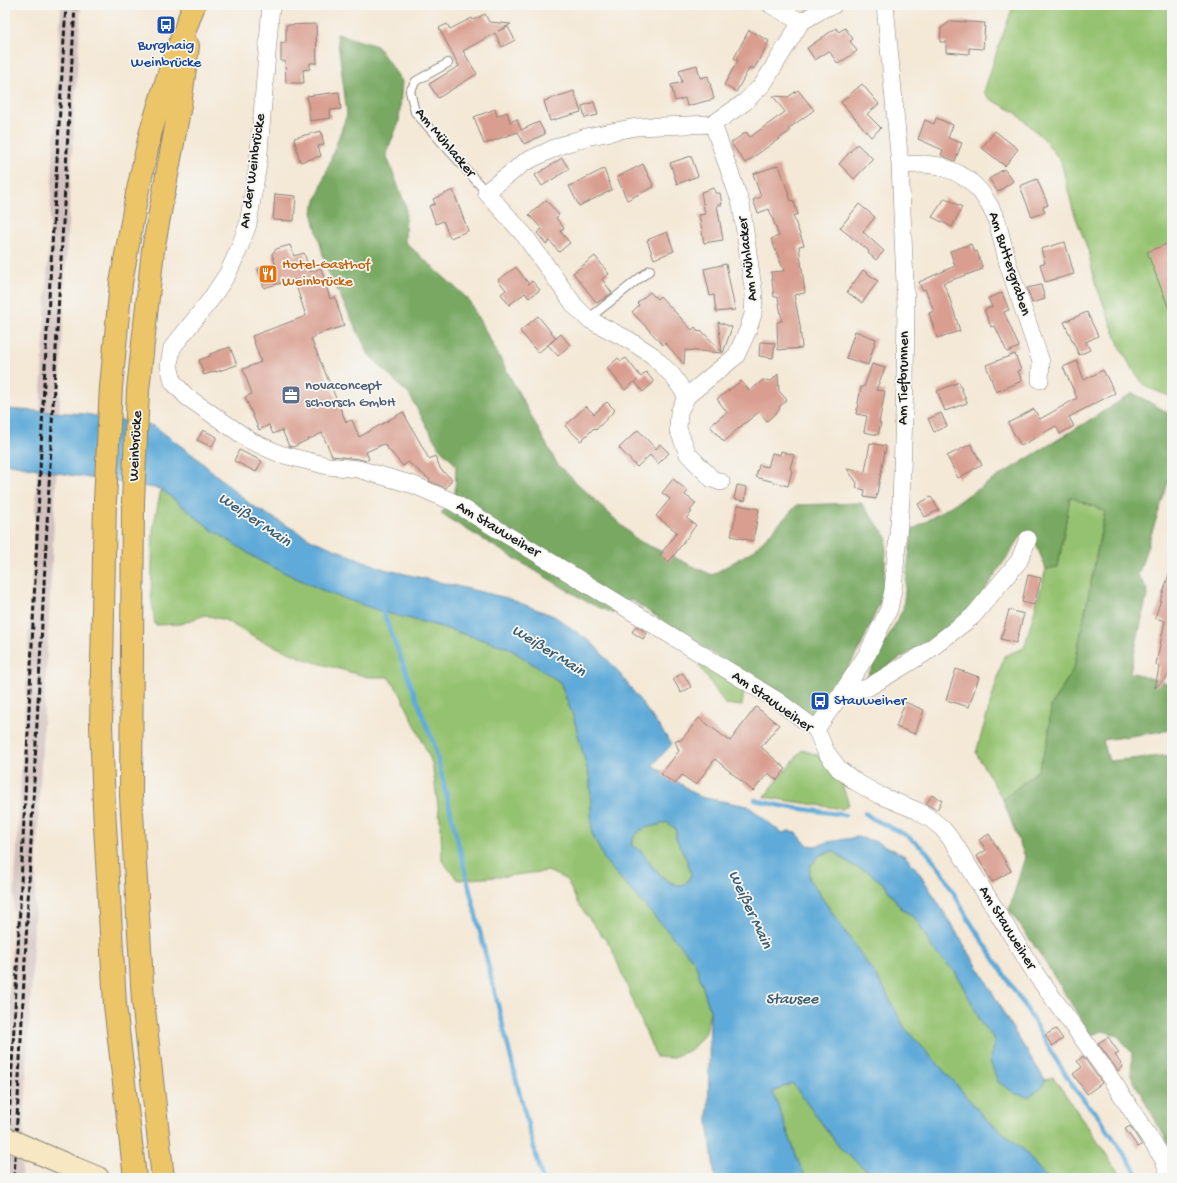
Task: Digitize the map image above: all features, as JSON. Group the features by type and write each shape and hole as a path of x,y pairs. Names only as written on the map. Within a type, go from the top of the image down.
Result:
{"highway":[{"path":"134,1178 116,1005 104,807 102,725 105,500 111,387 121,283 137,194 151,131 169,73 194,6"},
{"name":"Weinbrücke","path":"163,1178 143,1000 131,796 133,501 138,390 153,250 180,105 194,6"}],"main road":[{"path":"5,1138 74,1173 98,1178"}],"street":[{"name":"An der Weinbrücke","path":"271,5 258,164 248,224 240,249 228,273 211,299 172,348 169,365 173,382 187,397 251,441 280,454 328,466 358,469 414,485"},
{"path":"771,5 801,22"},
{"path":"713,124 745,102 763,84 801,22 825,8 834,5"},
{"name":"Am Tiefbrunnen","path":"816,729 868,653 889,609 893,590 902,501 906,307 900,165 885,5"},
{"name":"Am Mühlacker","path":"687,396 672,375 652,355 629,340 588,319 575,306 525,236 486,192 524,162 559,146 586,137 636,127 713,124 741,204 754,295 753,314 748,330 736,356 687,396 679,412 678,429 688,454 712,479 721,482"},
{"name":"Am Buttergraben","path":"900,165 924,164 940,166 969,180 981,192 997,221 1008,264 1041,362 1040,380"},
{"name":"Am Stauweiher","path":"414,485 453,502 771,697 816,729 826,752 839,769 856,782 879,796 918,811 942,828 954,843 1036,976 1106,1071 1160,1153 1170,1178"},
{"path":"842,693 867,688 925,653 973,616 1019,560 1028,539"}],"lane":[{"name":"Am Mühlacker","path":"448,63 416,81 410,91 415,112 486,192"},
{"path":"588,319 650,270"}],"shaded area":[{"path":"61,5 81,5 67,241 21,1178 5,1178 5,1062 27,670"}],"green space":[{"path":"1030,5 1172,5 1172,397 1146,387 1131,367 1119,345 1095,282 1088,250 1073,210 1061,162 1044,139 1015,112 990,99 984,92 997,50 1013,7"},
{"path":"337,34 377,46 402,81 399,122 386,154 406,207 405,242 468,299 557,464 637,540 712,575 754,550 797,505 861,503 887,537 883,595 861,646 842,678 809,719 630,599 612,613 587,602 441,514 455,494 456,466 452,460 439,448 410,396 369,355 326,267 312,212 347,114"},
{"path":"1133,393 1172,415 1172,471 1138,575 1148,591 1130,672 1172,685 1171,730 1103,740 1109,761 1172,755 1172,1150 1131,1076 1132,1053 1117,1035 1103,1031 1091,1035 1038,951 1009,910 1025,857 1003,800 1038,770 1048,741 1051,706 1074,668 1105,511 1070,497 1058,567 1046,569 1031,532 1022,535 969,613 912,651 866,679 903,609 912,530"},
{"path":"161,489 211,529 262,562 328,593 507,647 560,682 574,719 590,780 592,833 605,861 695,962 710,1010 706,1032 692,1049 671,1058 656,1057 611,947 578,904 567,880 548,871 458,880 442,861 441,828 432,763 400,693 388,677 368,677 307,660 255,638 225,620 205,615 180,624 155,625 151,596 153,529"},
{"path":"1070,497 1105,511 1074,668 1051,706 1048,741 1038,770 1003,800 976,753 1004,656 1024,648 1046,569 1058,567"},
{"path":"700,660 744,690 742,706 725,704 699,665"},
{"path":"802,750 818,755 841,782 849,804 843,809 764,797"},
{"path":"667,822 676,829 676,838 688,863 691,874 688,881 683,885 672,883 660,875 642,852 631,845 634,838 641,830"},
{"path":"833,851 855,867 867,871 882,882 901,908 916,919 934,951 955,972 982,1025 994,1038 994,1047 990,1061 994,1071 1042,1088 1045,1080 1053,1077 1122,1178 1046,1178 1024,1150 984,1117 904,1027 882,985 809,879 810,867 818,856"},
{"path":"792,1083 840,1148 876,1178 806,1178 773,1092"}],"water":[{"name":"Stausee","path":"5,409 85,414 154,426 193,455 251,505 312,540 384,569 507,598 554,616 592,643 618,671 672,744 653,765 700,797 748,806 782,833 789,831 796,832 807,845 817,846 828,842 857,837 874,841 905,856 919,872 1045,1080 1042,1088 1028,1097 1016,1094 998,1082 990,1061 994,1047 994,1038 982,1025 955,972 934,951 916,919 901,908 884,884 867,871 855,867 833,851 818,856 810,867 809,879 882,985 904,1027 984,1117 1024,1150 1046,1178 876,1178 840,1148 792,1083 773,1092 806,1178 715,1178 708,1122 710,1010 695,962 605,861 592,833 590,780 574,719 560,682 507,647 438,626 383,612 328,593 262,562 211,529 161,489 5,463","holes":["667,822 676,829 676,838 688,863 691,874 688,881 683,885 672,883 660,875 642,852 631,845 637,834 645,828"]}],"building":[{"path":"485,14 489,22 511,24 498,31 508,27 515,40 502,47 495,33 463,51 477,74 438,98 429,84 459,66 439,28 447,24 450,29 472,18 473,20"},
{"path":"951,21 985,23 983,49 969,48 969,54 946,52 946,42 940,42 941,28"},
{"path":"316,24 317,63 310,63 310,69 303,70 304,83 286,83 285,61 281,61 281,43 286,43 286,25"},
{"path":"836,28 839,32 845,28 853,39 850,41 857,51 838,64 829,51 815,60 807,48"},
{"path":"749,30 769,41 754,69 750,67 736,92 724,85 738,60 734,58"},
{"path":"697,65 700,78 708,76 714,99 687,106 685,98 675,101 671,85 682,82 679,70"},
{"path":"862,84 879,104 867,114 881,128 871,137 841,102"},
{"path":"798,90 814,110 788,129 790,131 745,163 731,143 746,132 750,137 785,112 773,96 788,97"},
{"path":"574,91 581,112 550,121 544,101"},
{"path":"339,92 341,109 330,110 331,118 310,121 307,96"},
{"path":"594,102 598,115 585,118 582,106"},
{"path":"495,109 497,116 507,112 510,122 517,119 521,130 539,122 545,134 524,144 518,132 484,144 474,117"},
{"path":"936,118 953,125 948,138 962,143 955,161 941,155 943,150 918,139 925,120 934,124"},
{"path":"321,131 324,145 318,146 321,156 300,162 294,138"},
{"path":"995,131 1018,149 1005,166 982,148"},
{"path":"857,144 873,159 854,179 839,164"},
{"path":"691,156 698,176 677,184 670,163"},
{"path":"562,158 569,169 542,186 535,175"},
{"path":"643,164 654,187 627,200 617,177"},
{"path":"779,165 791,201 793,200 798,214 793,216 804,245 799,246 805,293 794,295 800,325 802,348 778,350 777,322 782,321 778,297 774,297 771,272 784,271 771,239 779,236 769,209 758,213 753,200 761,197 753,174"},
{"path":"604,169 612,190 579,206 569,186"},
{"path":"1004,169 1013,181 998,192 989,179"},
{"path":"1037,179 1048,205 1043,207 1045,212 1032,217 1020,186"},
{"path":"714,188 715,193 720,193 722,205 717,205 723,240 704,243 699,215 705,214 701,192"},
{"path":"453,190 468,231 450,238 443,221 436,224 429,206 435,204 433,199"},
{"path":"275,194 296,196 294,221 273,220"},
{"path":"945,198 962,207 952,227 932,217"},
{"path":"546,200 559,215 556,218 564,228 560,231 570,243 559,252 550,241 546,244 537,233 542,229 529,215"},
{"path":"859,204 875,217 863,232 884,251 876,260 868,253 869,251 840,228"},
{"path":"667,232 674,251 654,259 647,240"},
{"path":"1065,242 1074,274 1045,282 1040,264 1045,263 1041,249"},
{"path":"1172,242 1172,314 1171,314 1147,252"},
{"path":"971,244 974,252 977,251 983,269 943,283 948,293 960,331 937,338 929,313 934,311 925,289 922,290 919,282 955,266 950,251"},
{"path":"290,245 294,256 304,253 310,272 321,268 330,299 335,297 344,326 315,335 315,337 311,339 346,422 352,420 359,437 403,412 429,459 435,456 441,470 452,479 446,488 429,481 430,480 408,462 403,466 384,444 366,452 369,459 366,461 332,456 322,433 293,447 289,446 282,430 273,434 269,425 259,430 245,397 252,394 243,369 261,362 252,336 306,316 294,279 264,288 258,269 275,264 272,254 276,249"},
{"path":"595,256 609,274 602,279 612,293 597,303 573,273"},
{"path":"726,264 735,310 716,312 714,295 710,296 704,269"},
{"path":"516,267 529,284 532,281 540,290 529,298 525,293 509,305 501,294 506,290 498,280"},
{"path":"863,270 878,281 862,303 847,292"},
{"path":"1041,285 1045,299 1032,303 1027,288"},
{"path":"650,292 657,299 660,296 692,330 695,327 699,332 701,330 722,352 718,322 732,327 723,353 685,350 684,364 665,343 663,345 632,312 639,305 637,303"},
{"path":"1002,293 1009,310 1004,312 1019,347 1007,352 995,326 991,327 984,310 992,307 988,298"},
{"path":"1087,312 1098,336 1086,342 1090,350 1079,355 1064,322"},
{"path":"538,316 556,338 538,353 520,331"},
{"path":"855,331 876,339 868,365 846,358"},
{"path":"561,334 570,345 558,356 548,345"},
{"path":"760,342 775,343 773,358 759,356"},
{"path":"230,347 237,365 204,375 199,360 210,356 210,354"},
{"path":"1015,354 1021,370 1018,371 1022,381 996,392 986,365"},
{"path":"618,358 621,361 626,358 641,377 646,372 654,382 643,392 635,382 637,380 625,390 607,368"},
{"path":"1077,361 1084,380 1103,370 1115,393 1069,417 1074,426 1060,434 1056,426 1021,446 1008,423 1034,409 1040,419 1077,398 1063,367"},
{"path":"872,364 885,368 876,390 885,391 878,435 864,432 867,416 856,414 861,387 864,387"},
{"path":"778,374 779,391 787,400 779,407 780,409 767,421 759,412 724,442 710,426 727,412 717,399 741,381 750,391 763,380 771,381"},
{"path":"959,382 967,403 945,411 937,391"},
{"path":"607,402 615,410 596,430 594,428 581,441 565,426 586,406 594,414"},
{"path":"941,413 947,426 934,432 928,419"},
{"path":"203,430 217,437 212,447 197,440"},
{"path":"638,430 656,449 660,444 669,453 658,464 650,455 637,467 619,448"},
{"path":"870,443 886,446 876,499 864,497 865,490 856,488 857,483 847,469 865,472"},
{"path":"971,444 982,465 958,478 947,456"},
{"path":"239,450 262,461 256,472 234,461"},
{"path":"781,451 794,455 790,468 792,471 788,486 756,477 759,465 768,467 772,453 780,455"},
{"path":"673,479 688,491 685,495 696,503 690,511 692,512 686,518 696,525 669,562 660,555 677,532 656,516 670,499 662,493"},
{"path":"737,485 747,487 745,501 734,499"},
{"path":"931,497 939,510 925,517 918,504"},
{"path":"738,505 759,509 753,541 731,536"},
{"path":"1169,574 1172,574 1172,672 1155,688 1159,667 1156,664 1165,621 1155,618"},
{"path":"1028,575 1041,578 1034,605 1022,602"},
{"path":"1009,610 1024,614 1016,643 1001,639"},
{"path":"636,626 647,633 643,639 632,632"},
{"path":"956,669 979,677 969,707 946,700"},
{"path":"683,673 691,687 681,693 673,679"},
{"path":"905,702 924,710 915,734 896,727"},
{"path":"756,707 779,725 761,747 786,769 777,780 768,773 753,791 715,759 696,785 682,775 675,784 661,774 679,751 675,741 681,740 699,718 730,741"},
{"path":"932,795 942,800 937,810 926,804"},
{"path":"989,834 1011,871 992,882 977,856 986,850 979,840"},
{"path":"1056,1029 1063,1039 1052,1046 1045,1035"},
{"path":"1108,1037 1119,1053 1115,1055 1123,1067 1118,1071 1098,1043"},
{"path":"1083,1056 1102,1083 1087,1094 1073,1074 1082,1067 1077,1061"},
{"path":"1130,1126 1142,1145 1138,1147 1125,1129"}],"waterway":[{"path":"381,607 434,744 519,1091 542,1178"},
{"path":"755,800 782,806 845,815"},
{"path":"865,813 873,819 906,835 926,851 941,870 967,917 1029,1013 1053,1055 1077,1092 1098,1116 1140,1178"}],"railway":[{"path":"6,1178 44,384 66,5"},
{"path":"14,1178 75,5"}],"place":[{"name":"Burghaig Weinbrücke","path":"166,25"},
{"name":"Hotel-Gasthof Weinbrücke","path":"268,274"},
{"name":"novaconcept schorsch GmbH","path":"291,395"},
{"name":"Stauweiher","path":"820,701"}],"water label":[{"name":"Weißer Main","path":"254,521"},
{"name":"Weißer Main","path":"548,652"},
{"name":"Weißer Main","path":"749,910"}]}
